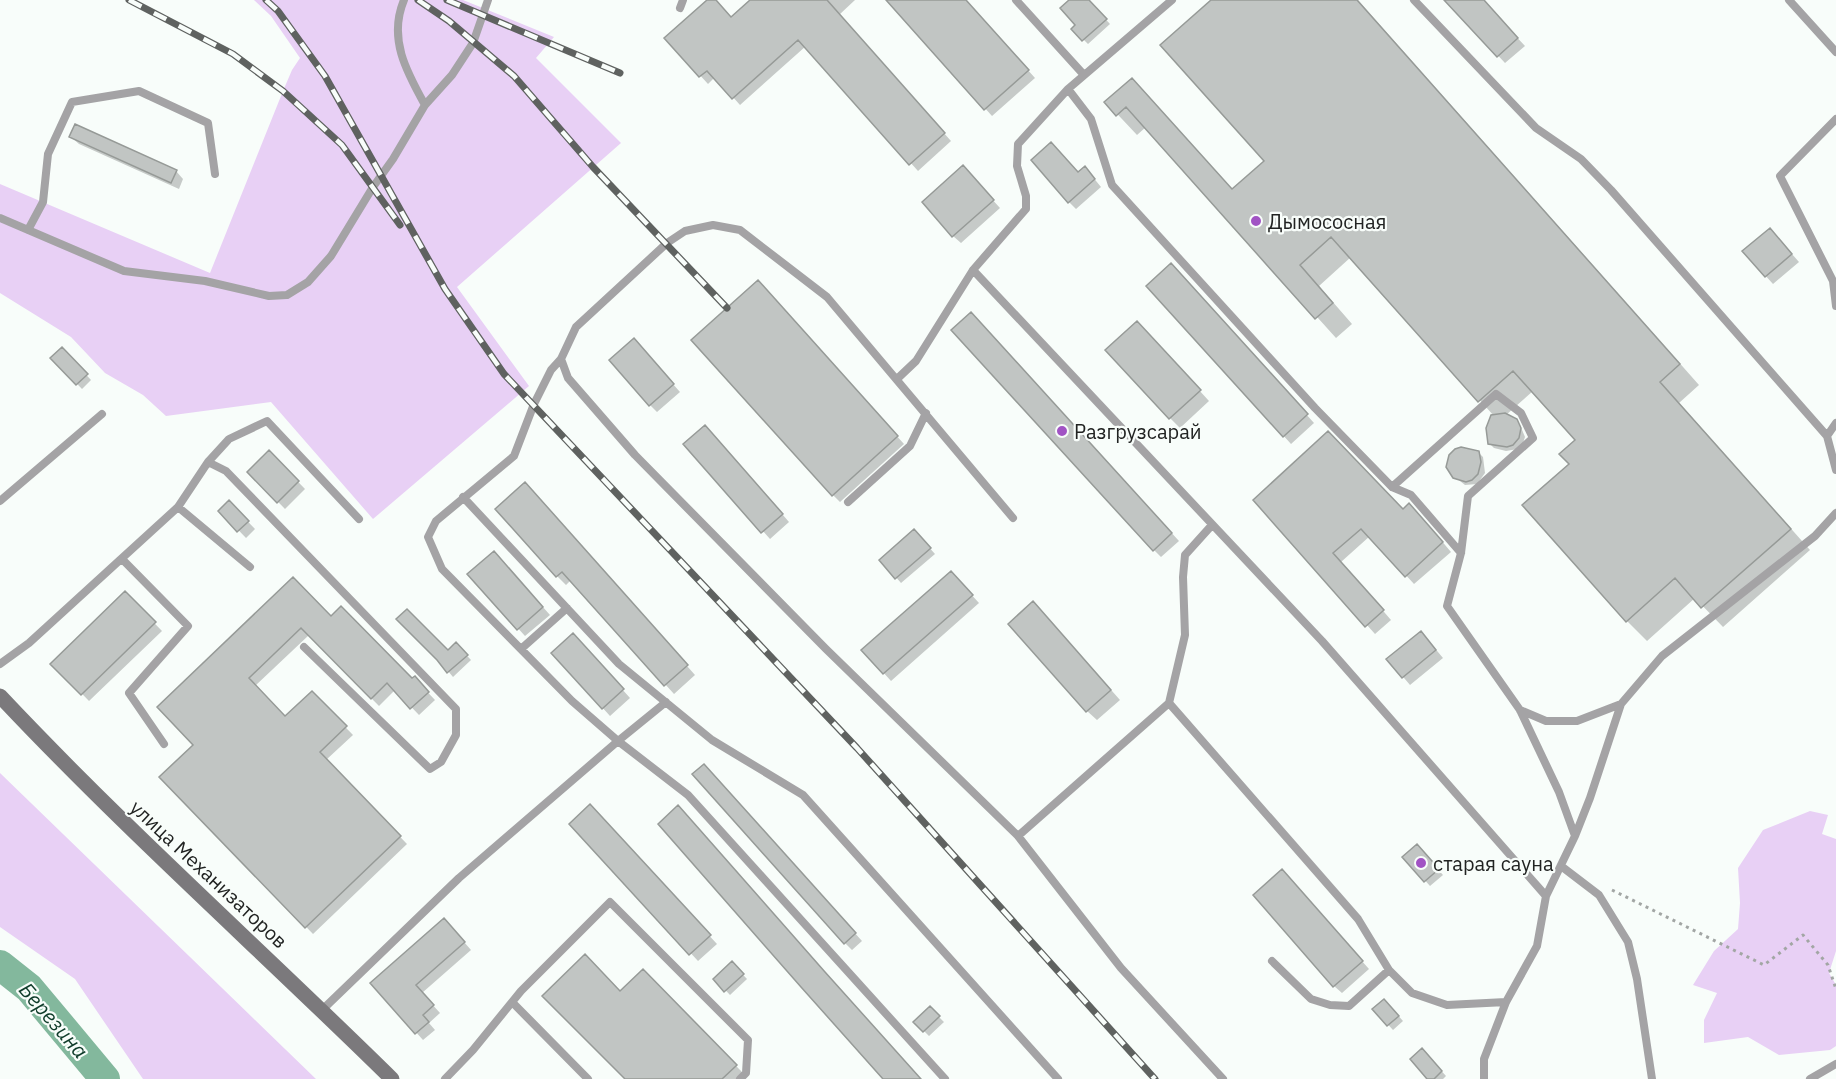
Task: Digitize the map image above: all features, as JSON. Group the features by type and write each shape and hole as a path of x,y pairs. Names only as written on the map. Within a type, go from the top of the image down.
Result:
{"street":[{"name":"улица Механизаторов","path":"0,696 90,790 392,1079"}],"lane":[{"path":"404,0 398,16 398,41 408,76 425,105"},
{"path":"0,218 124,271 205,281 269,296 287,295 308,282 331,256 425,105 452,75 473,43 488,0"},
{"path":"1016,0 1084,75"},
{"path":"897,379 916,361 973,270 1026,209 1026,196 1017,166 1018,144 1068,89 1172,0"},
{"path":"1414,0 1536,128 1581,159 1611,190 1827,436 1836,470"},
{"path":"1789,0 1836,52"},
{"path":"1068,89 1091,118 1112,185 1315,408 1392,488 1411,495 1461,553"},
{"path":"27,230 43,202 48,154 72,102 138,91 208,123 215,174"},
{"path":"1836,119 1780,176 1833,280 1836,306"},
{"path":"945,1079 688,795 618,741 572,701 442,569 428,537 436,521 513,456 534,404 576,327 667,243 685,231 713,225 740,230 827,297 1013,518"},
{"path":"973,270 1322,641 1546,896"},
{"path":"561,358 568,378 635,455 826,649 1018,836 1121,968 1223,1079"},
{"path":"1392,488 1497,394 1521,413 1533,438 1468,496 1461,553 1447,606 1520,710 1559,792 1575,836"},
{"path":"848,502 909,446 926,413"},
{"path":"0,501 102,414"},
{"path":"0,664 29,643 178,507 208,462 229,439 267,420 359,519"},
{"path":"1827,436 1836,423"},
{"path":"208,462 226,471 456,709 456,735 441,762 430,769 304,647"},
{"path":"463,497 619,664 712,740 803,795 1058,1079"},
{"path":"178,507 250,567"},
{"path":"1484,1079 1484,1059 1506,1002 1537,946 1546,896 1575,836 1590,798 1621,704 1662,656 1815,536 1836,513"},
{"path":"1018,836 1169,703 1185,634 1183,577 1185,555 1212,525"},
{"path":"122,559 189,626 129,693 164,744"},
{"path":"521,649 567,608"},
{"path":"321,1011 459,878 666,702"},
{"path":"1169,703 1358,919 1389,970 1412,993 1448,1005 1506,1002"},
{"path":"1520,710 1546,721 1577,721 1621,704"},
{"path":"1561,866 1599,895 1628,942 1637,979 1652,1079"},
{"path":"445,1079 473,1050 512,1002 610,902 748,1040 746,1073 740,1079"},
{"path":"1272,961 1311,999 1330,1005 1349,1006 1389,970"},
{"path":"512,1002 588,1079"},
{"path":"1810,1079 1836,1064"}],"path":[{"path":"1604,887 1764,965 1803,935 1828,965 1836,989"}],"shaded area":[{"path":"254,0 463,0 554,37 536,58 621,143 457,287 529,386 373,519 271,402 166,416 143,395 105,373 71,337 0,293 0,184 210,273 283,91 300,58 271,16"},
{"path":"0,773 316,1079 143,1079 75,979 0,927"},
{"path":"1810,811 1828,815 1822,834 1836,839 1836,951 1829,973 1836,985 1836,1046 1830,1050 1779,1055 1748,1037 1704,1043 1704,1020 1717,993 1693,985 1714,951 1738,929 1740,903 1738,868 1763,830"}],"building":[{"path":"707,0 716,0 731,17 750,0 827,0 945,133 909,165 798,40 732,99 707,71 699,77 664,38"},
{"path":"886,0 966,0 1029,70 984,110"},
{"path":"1069,0 1089,0 1107,19 1082,41 1071,29 1075,25 1060,8"},
{"path":"1211,0 1357,0 1680,364 1660,382 1791,529 1701,608 1675,578 1626,622 1522,505 1569,464 1559,454 1575,440 1513,371 1478,402 1331,237 1300,265 1333,303 1315,319 1126,107 1116,116 1104,102 1132,78 1232,189 1264,161 1160,45"},
{"path":"1444,0 1484,0 1518,38 1497,57"},
{"path":"75,124 177,170 171,183 69,137"},
{"path":"1051,142 1078,172 1085,166 1095,179 1068,203 1031,160"},
{"path":"963,165 994,200 952,237 922,202"},
{"path":"1770,228 1792,254 1765,277 1742,251"},
{"path":"1171,263 1308,414 1283,437 1146,286"},
{"path":"758,280 898,436 832,496 691,340"},
{"name":"Разгрузсарай","path":"971,312 1172,533 1153,551 951,330"},
{"path":"1137,321 1201,390 1169,419 1105,350"},
{"path":"634,338 674,384 649,406 609,360"},
{"path":"62,347 88,374 76,385 50,358"},
{"path":"1505,413 1517,419 1521,428 1519,438 1513,445 1507,447 1488,444 1486,428 1491,415"},
{"path":"705,425 783,514 761,533 683,444"},
{"path":"1328,431 1403,509 1409,503 1443,542 1405,577 1361,529 1333,553 1384,610 1365,627 1253,500"},
{"path":"1461,447 1479,451 1481,462 1478,474 1466,482 1453,478 1446,467 1449,455"},
{"path":"269,450 299,481 277,503 247,472"},
{"path":"525,482 688,665 664,686 562,572 556,577 495,509"},
{"path":"229,500 249,521 237,532 218,511"},
{"path":"914,529 931,548 895,579 879,560"},
{"path":"494,551 543,607 517,630 467,574"},
{"path":"951,571 973,595 883,674 861,650"},
{"path":"293,577 331,616 341,606 412,678 415,676 429,692 410,709 387,683 371,699 301,628 249,678 285,716 312,691 347,726 320,752 401,836 305,928 159,777 193,745 157,707"},
{"path":"125,591 156,622 81,695 50,664"},
{"path":"1033,601 1111,690 1086,712 1008,624"},
{"path":"407,609 448,650 456,642 468,655 447,673 396,619"},
{"path":"1421,631 1436,650 1402,678 1386,659"},
{"path":"573,633 624,689 602,709 551,653"},
{"path":"704,764 856,933 844,944 692,774"},
{"path":"590,804 711,935 689,955 569,824"},
{"path":"678,805 921,1079 883,1079 801,987 658,824"},
{"name":"старая сауна","path":"1417,844 1439,869 1424,882 1402,857"},
{"path":"1282,869 1363,961 1333,987 1253,895"},
{"path":"444,918 465,942 416,985 434,1005 423,1015 429,1022 415,1034 370,983"},
{"path":"585,954 620,991 643,969 737,1065 722,1079 625,1079 542,996"},
{"path":"732,961 744,974 724,992 713,979"},
{"path":"1384,999 1399,1016 1387,1026 1372,1009"},
{"path":"930,1006 940,1016 923,1032 913,1022"},
{"path":"1422,1048 1442,1071 1434,1079 1427,1079 1410,1059"}],"waterway":[{"name":"Березина","path":"0,965 29,988 105,1079"}],"railway":[{"path":"129,0 233,54 283,91 342,145 400,225"},
{"path":"266,0 278,11 325,76 445,289 504,374 857,748 1155,1079"},
{"path":"418,0 449,21 514,76 593,167 727,308"},
{"path":"447,0 620,73"}],"place":[{"name":"Дымососная","path":"1256,221"},
{"name":"Разгрузсарай","path":"1062,431"},
{"name":"старая сауна","path":"1421,863"}]}
